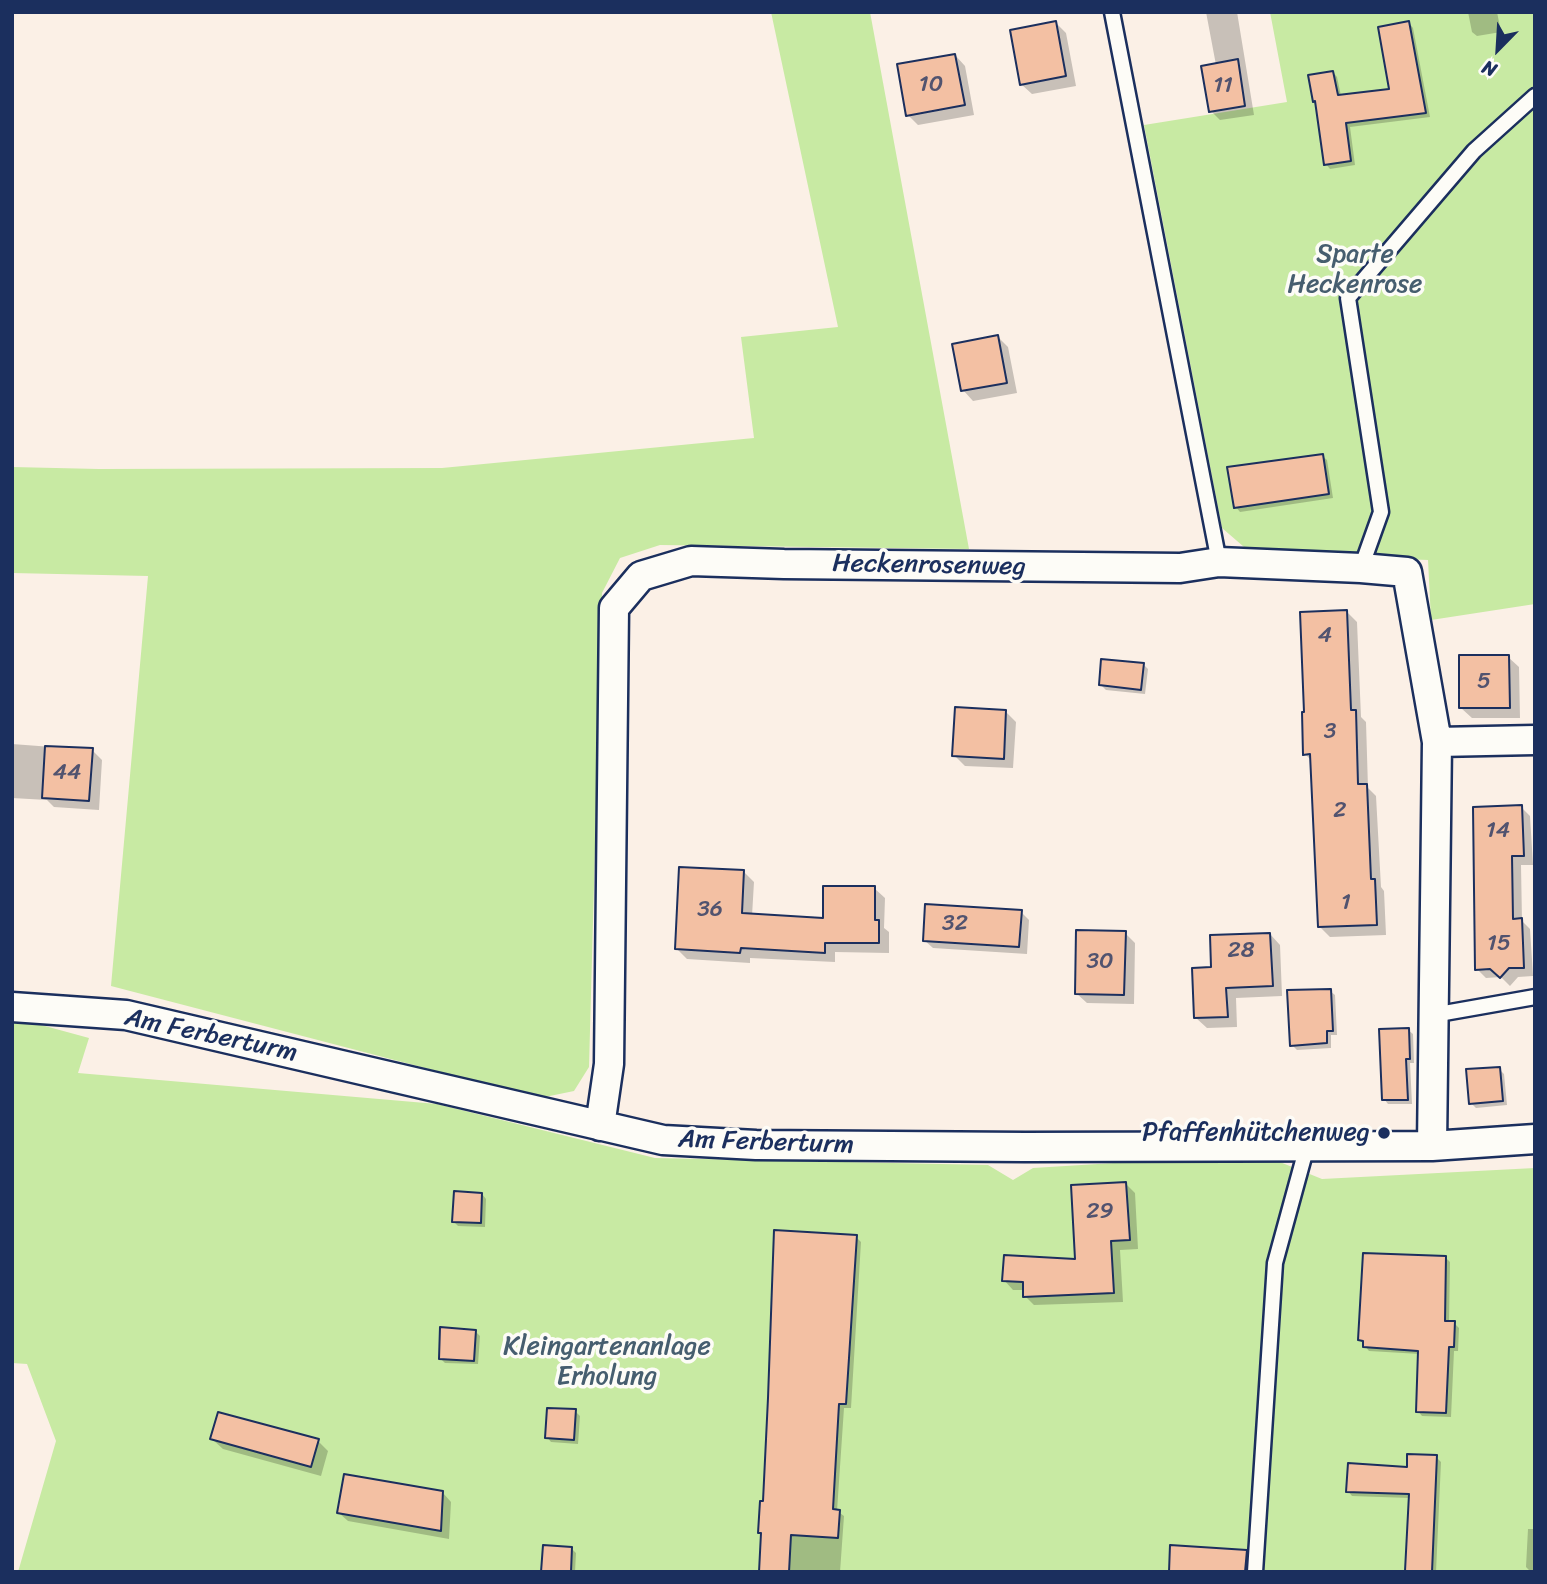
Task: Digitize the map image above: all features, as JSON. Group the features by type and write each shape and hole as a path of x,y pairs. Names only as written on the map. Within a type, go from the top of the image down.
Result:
{"street":[{"name":"Heckenrosenweg","path":"600,1126 609,1064 614,608 641,576 691,561 1167,568 1219,562"},
{"path":"1219,562 1407,572 1437,742 1432,1146"},
{"path":"1437,742 1535,740"},
{"name":"Am Ferberturm","path":"12,1007 126,1015 663,1140 756,1144 1014,1147 1432,1146 1535,1139"}],"lane":[{"path":"1112,12 1219,562"},
{"path":"1361,568 1381,512 1348,298 1474,151 1535,96"},
{"path":"1433,1015 1535,997"},
{"path":"1255,1572 1275,1263 1307,1146"}],"green space":[{"path":"771,12 870,12 969,549 660,545 620,558 602,593 589,1067 574,1091 540,1098 111,986 148,576 12,573 12,467 442,468 754,438 741,337 838,327"},
{"name":"Sparte Heckenrose","path":"1270,12 1535,12 1535,604 1431,620 1428,560 1251,553 1222,528 1144,125 1287,102"},
{"name":"Kleingartenanlage Erholung","path":"12,1017 89,1038 78,1073 437,1104 655,1158 988,1165 1013,1180 1033,1168 1260,1154 1322,1179 1535,1168 1535,1572 18,1572 56,1441 27,1364 12,1363"}],"building":[{"path":"1056,21 1066,76 1020,85 1010,30"},
{"path":"1409,21 1426,113 1346,123 1351,161 1324,165 1315,101 1313,102 1308,75 1333,71 1338,95 1389,89 1378,27"},
{"path":"955,54 965,105 906,116 897,64"},
{"path":"1238,59 1245,106 1209,112 1201,66"},
{"path":"998,335 1007,383 961,391 952,344"},
{"path":"1323,454 1329,494 1234,508 1227,467"},
{"path":"1347,610 1351,710 1356,710 1358,784 1367,784 1371,879 1375,879 1377,925 1318,927 1310,754 1303,755 1300,612"},
{"path":"1459,655 1509,655 1510,708 1459,708"},
{"path":"1101,659 1144,663 1141,690 1099,685"},
{"path":"955,707 1006,710 1004,759 952,756"},
{"path":"45,746 93,748 89,801 42,798"},
{"path":"1522,805 1524,856 1512,856 1513,919 1522,918 1524,968 1509,968 1500,978 1490,969 1475,970 1473,807"},
{"path":"679,867 744,870 742,913 823,918 823,886 875,886 875,920 879,920 879,943 825,943 825,953 741,948 740,953 675,949"},
{"path":"925,904 1022,910 1019,947 923,941"},
{"path":"1076,930 1126,931 1124,995 1075,994"},
{"path":"1270,933 1273,986 1226,988 1228,1017 1194,1018 1192,968 1211,967 1210,935"},
{"path":"1331,989 1333,1031 1327,1031 1327,1043 1290,1046 1287,990"},
{"path":"1409,1028 1410,1059 1406,1059 1408,1100 1382,1100 1379,1029"},
{"path":"1500,1067 1503,1101 1469,1104 1466,1069"},
{"path":"1126,1182 1130,1240 1111,1241 1114,1293 1023,1297 1023,1282 1002,1281 1004,1255 1075,1259 1071,1185"},
{"path":"454,1191 482,1193 481,1223 452,1222"},
{"path":"774,1230 857,1235 846,1404 839,1404 833,1509 840,1510 838,1538 791,1535 789,1572 759,1572 761,1533 758,1533 760,1501 763,1501"},
{"path":"1363,1253 1446,1256 1445,1321 1455,1321 1454,1347 1449,1347 1446,1413 1416,1412 1418,1351 1363,1347 1363,1341 1358,1340"},
{"path":"440,1327 476,1330 474,1361 439,1359"},
{"path":"547,1408 576,1409 574,1440 545,1438"},
{"path":"218,1412 319,1439 311,1467 210,1439"},
{"path":"1407,1454 1437,1455 1432,1572 1405,1571 1409,1494 1346,1492 1348,1463 1407,1467"},
{"path":"344,1474 443,1491 441,1531 337,1513"},
{"path":"543,1545 572,1547 571,1572 541,1572"},
{"path":"1170,1545 1247,1550 1245,1572 1169,1572"}],"place":[{"name":"Pfaffenhütchenweg","path":"1384,1133"}]}
